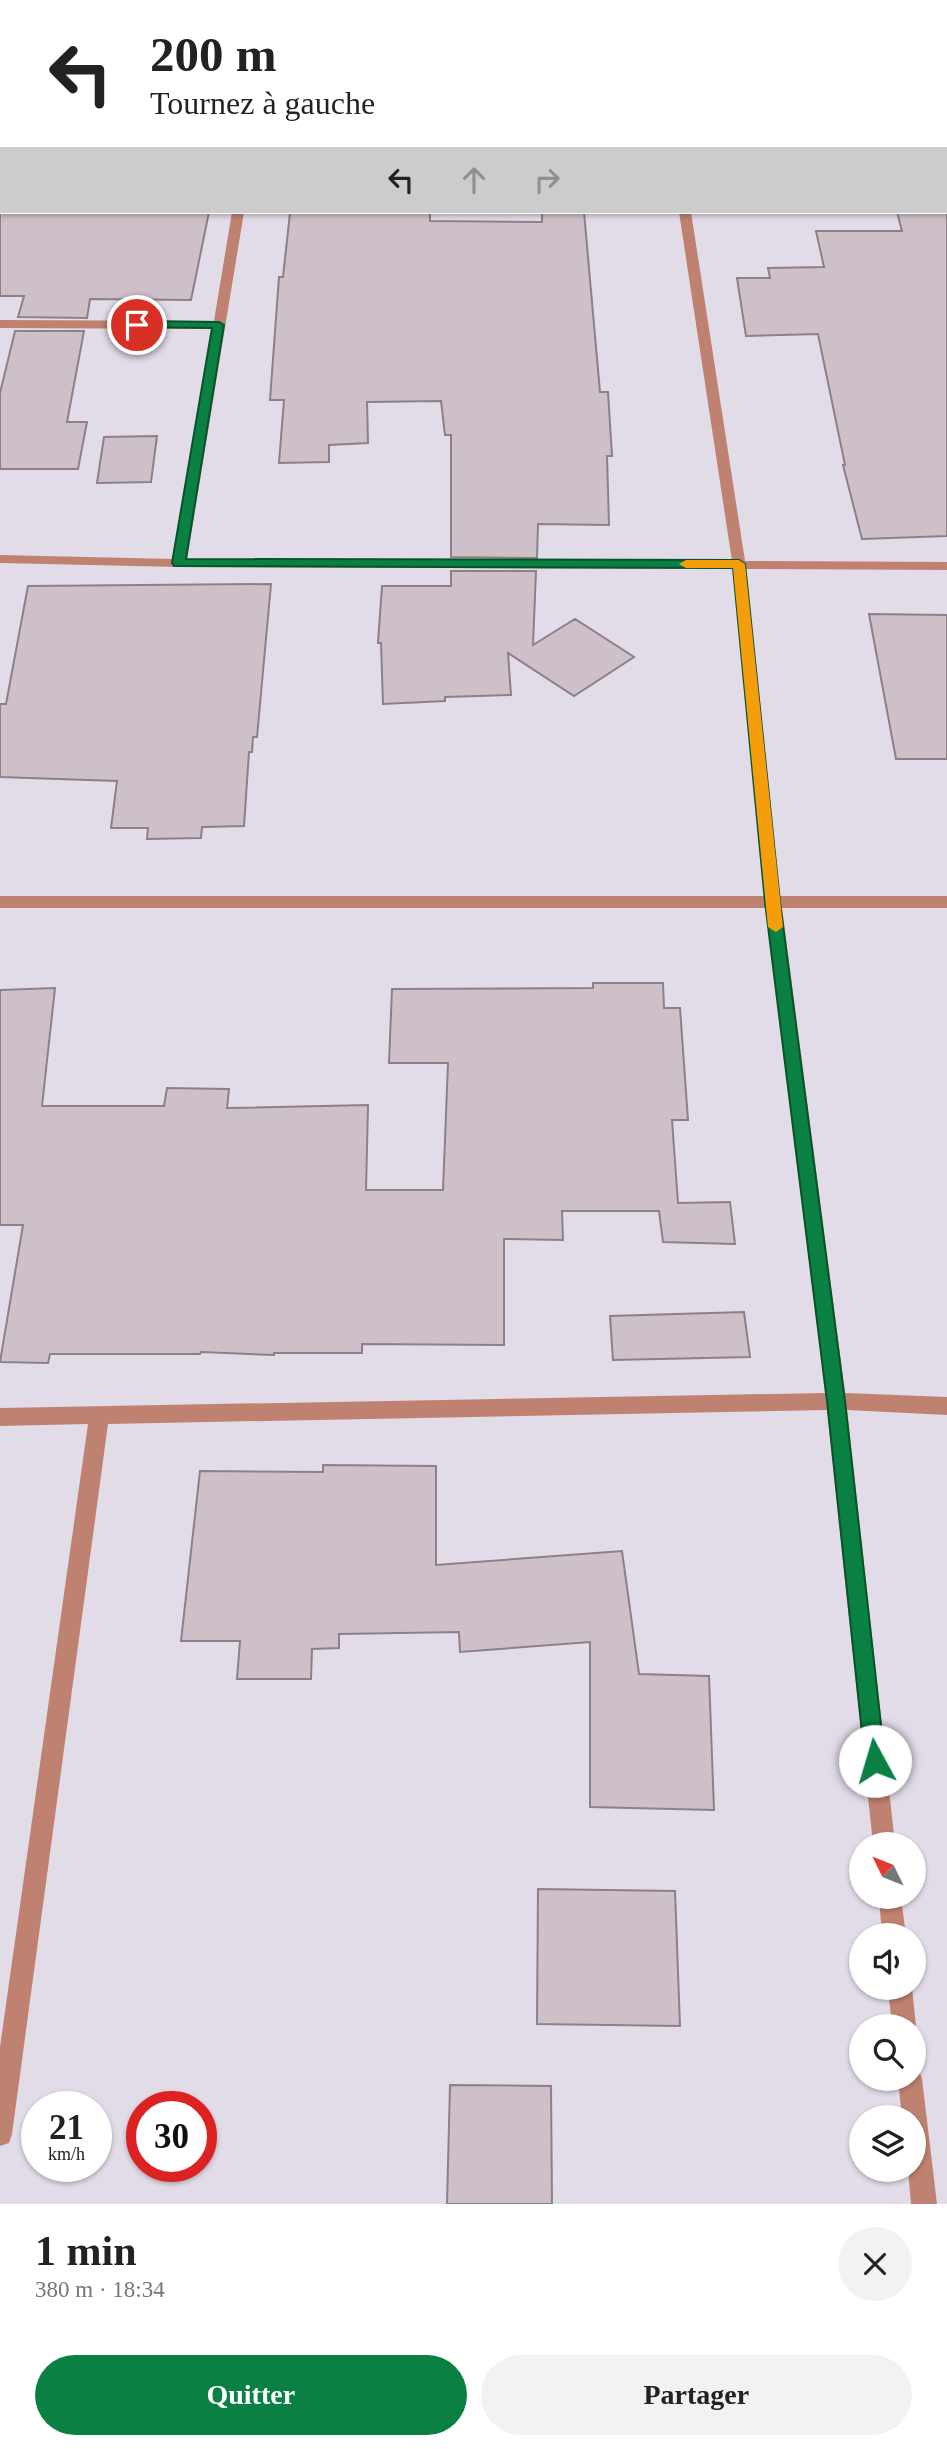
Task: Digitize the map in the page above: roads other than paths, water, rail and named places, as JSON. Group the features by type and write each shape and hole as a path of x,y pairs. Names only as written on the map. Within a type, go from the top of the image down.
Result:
{"street":[{"path":"179,563 238,214"},
{"path":"685,214 739,564 773,902 836,1401 883,1832"},
{"path":"0,324 219,325"},
{"path":"0,559 179,563 947,566"},
{"path":"0,902 947,902"},
{"path":"0,1417 836,1401 947,1406"},
{"path":"0,2134 99,1417"},
{"path":"911,2091 924,2204"}]}
